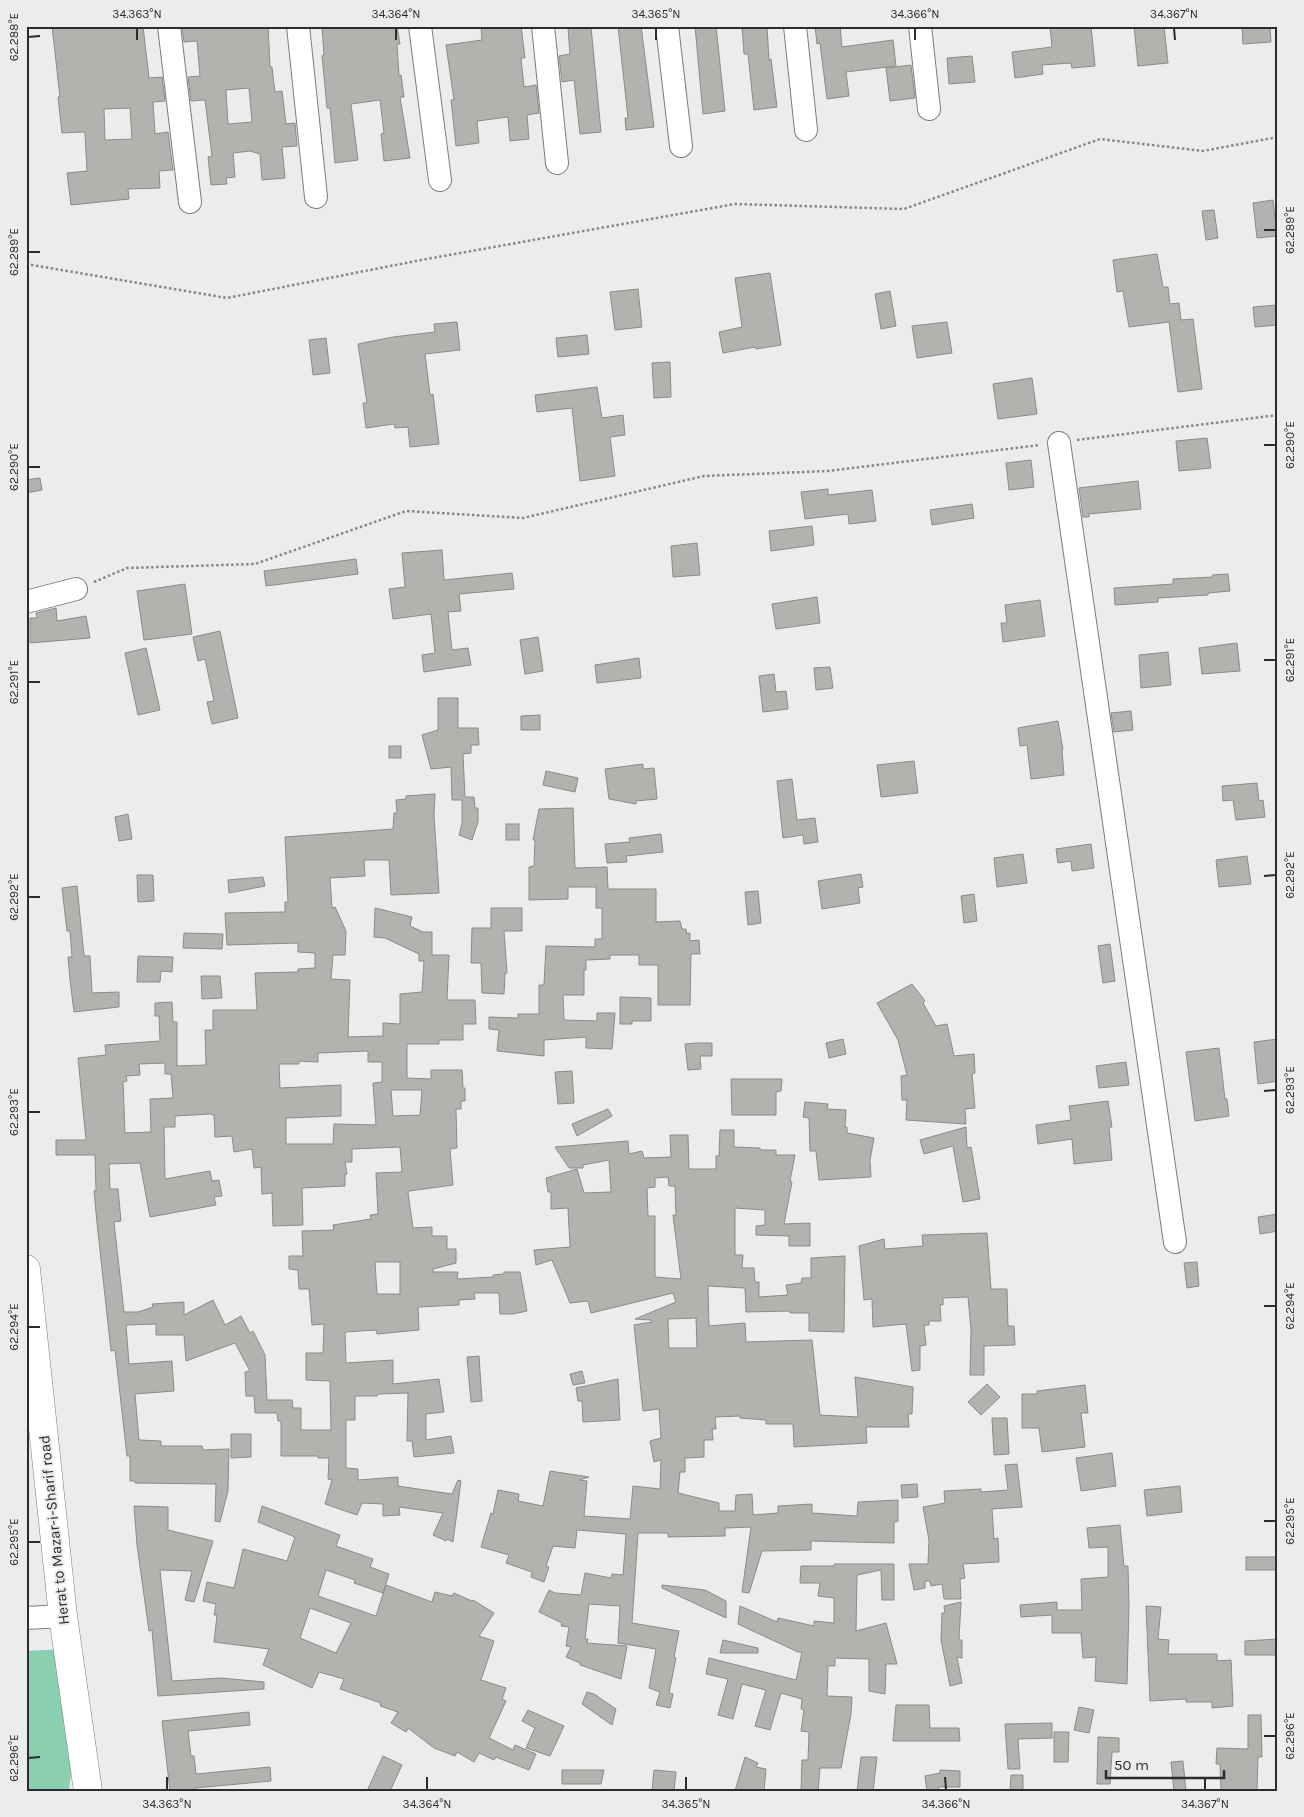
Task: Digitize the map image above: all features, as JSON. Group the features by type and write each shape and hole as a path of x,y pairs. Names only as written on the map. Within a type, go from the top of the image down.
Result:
{"highway":[{"name":"Herat to Mazar-i-Sharif road","path":"26,1272 30,1331 63,1616 88,1791"}],"street":[{"path":"170,26 190,202"},
{"path":"298,26 316,197"},
{"path":"420,26 440,180"},
{"path":"542,26 557,163"},
{"path":"667,26 681,146"},
{"path":"795,26 806,130"},
{"path":"920,26 928,109"},
{"path":"1059,443 1174,1242"},
{"path":"26,602 76,589"},
{"path":"26,1618 63,1616"}],"path":[{"path":"26,264 227,298 422,260 735,204 904,209 1100,140 1203,151 1278,137"},
{"path":"76,589 127,568 255,564 406,511 523,518 704,476 828,470 1278,415"}],"green space":[{"path":"65,1649 72,1765 69,1791 26,1791 26,1651"}],"building":[{"path":"52,26 143,26 149,78 162,77 165,101 153,102 155,134 168,132 173,170 159,171 160,188 128,189 129,199 71,205 67,173 87,171 85,133 62,133 58,97 60,97","holes":["130,108 132,139 105,140 104,109"]},
{"path":"182,26 268,26 270,67 272,67 275,92 282,91 286,124 295,123 297,146 282,147 285,178 262,180 260,154 250,151 233,153 235,177 226,178 227,184 211,185 208,157 212,156 205,100 191,101 188,77 200,76 197,41 184,42","holes":["249,88 252,122 228,124 226,90"]},
{"path":"322,26 397,26 400,44 397,44 399,76 401,75 404,97 400,97 410,158 384,161 381,134 384,133 380,100 351,104 358,160 335,163 330,108 327,108 322,56 324,55"},
{"path":"481,26 521,26 525,58 521,58 524,87 536,85 539,113 527,115 529,139 510,141 508,117 477,121 479,143 456,146 451,100 454,100 446,45 482,40"},
{"path":"618,26 641,26 654,127 626,130 625,118 628,118"},
{"path":"695,26 716,26 725,111 703,114"},
{"path":"742,26 767,26 769,60 771,59 777,107 754,110 748,54 744,54"},
{"path":"815,26 840,26 842,47 893,40 896,66 846,72 849,96 827,99 820,43 817,44"},
{"path":"1050,26 1091,26 1095,66 1072,68 1071,63 1042,65 1043,74 1015,78 1012,52 1052,47"},
{"path":"1134,26 1164,26 1168,63 1138,66"},
{"path":"1242,26 1270,26 1271,42 1243,44"},
{"path":"591,27 601,132 580,134 574,80 562,82 559,56 570,54 568,28"},
{"path":"972,56 975,82 949,84 947,58"},
{"path":"911,65 915,98 890,101 886,68"},
{"path":"1273,200 1277,236 1257,238 1253,203"},
{"path":"1214,210 1218,238 1206,240 1202,211"},
{"path":"1157,254 1163,287 1168,287 1170,304 1179,303 1181,320 1193,319 1202,389 1178,392 1169,322 1129,327 1123,291 1117,292 1113,260"},
{"path":"770,273 781,345 756,349 755,347 723,353 719,332 742,327 735,278"},
{"path":"638,289 642,327 615,330 610,292"},
{"path":"890,291 896,326 881,329 875,294"},
{"path":"1278,305 1278,325 1255,327 1253,307"},
{"path":"457,322 460,350 425,354 430,395 433,394 439,444 410,447 408,427 395,428 394,424 366,428 363,403 367,403 358,344 393,337 435,332 434,324"},
{"path":"947,322 952,353 917,358 912,326"},
{"path":"587,335 589,354 558,357 556,338"},
{"path":"326,338 330,373 313,375 309,340"},
{"path":"670,362 671,397 654,398 652,363"},
{"path":"1032,378 1037,414 998,419 993,384"},
{"path":"597,387 602,418 623,415 625,435 610,437 615,476 580,481 572,408 537,412 535,395"},
{"path":"1207,438 1211,468 1179,471 1176,441"},
{"path":"1031,460 1034,487 1009,490 1006,463"},
{"path":"40,478 42,490 26,493 26,480"},
{"path":"1138,481 1141,509 1089,514 1089,517 1083,517 1079,488"},
{"path":"828,489 828,495 872,490 876,521 849,524 848,514 805,519 801,492"},
{"path":"972,504 974,518 932,525 930,510"},
{"path":"812,526 814,545 771,551 769,531"},
{"path":"697,543 700,575 673,577 671,546"},
{"path":"442,550 444,580 512,573 514,589 459,594 461,611 448,612 452,650 468,648 471,665 424,672 422,655 435,653 431,614 393,619 389,589 405,587 402,553"},
{"path":"356,559 358,574 266,586 264,571"},
{"path":"1228,574 1230,591 1208,593 1208,595 1158,598 1158,602 1115,605 1114,588 1173,584 1173,579 1213,577 1212,575"},
{"path":"185,584 192,634 144,640 137,591"},
{"path":"817,597 820,623 776,629 772,604"},
{"path":"1040,600 1045,636 1003,642 1001,623 1007,623 1005,605"},
{"path":"56,608 57,621 86,616 90,638 30,643 30,618 37,618 36,613"},
{"path":"220,631 238,718 212,724 207,702 214,701 205,659 198,661 193,637"},
{"path":"538,637 543,671 525,674 520,640"},
{"path":"1237,643 1240,671 1202,674 1199,648"},
{"path":"146,648 160,710 138,715 125,653"},
{"path":"1168,652 1171,685 1141,688 1139,655"},
{"path":"639,658 641,678 597,683 595,665"},
{"path":"830,667 833,688 816,690 814,668"},
{"path":"774,674 776,692 786,691 788,709 763,712 759,676"},
{"path":"438,698 458,698 458,728 478,728 479,745 471,745 471,753 463,754 465,797 474,797 475,808 478,808 478,822 472,840 459,835 462,824 462,800 452,800 451,767 431,769 422,735 438,730"},
{"path":"1131,711 1133,730 1114,732 1111,713"},
{"path":"540,715 540,730 521,730 521,716"},
{"path":"1058,721 1063,750 1064,775 1031,779 1027,745 1020,746 1018,728"},
{"path":"389,746 401,746 401,758 389,758"},
{"path":"914,761 918,793 881,797 877,765"},
{"path":"643,764 643,769 654,768 657,799 636,801 636,804 609,799 605,769"},
{"path":"546,771 578,778 575,792 543,785"},
{"path":"792,779 797,820 815,818 818,842 804,844 803,835 783,838 777,781"},
{"path":"1257,783 1259,801 1263,800 1265,817 1236,820 1233,800 1223,801 1222,786"},
{"path":"435,794 434,815 439,893 391,895 389,860 364,860 365,876 330,878 332,908 335,907 346,931 345,955 333,955 331,979 350,980 348,1037 383,1036 383,1023 400,1024 400,994 422,992 424,961 419,961 419,954 385,938 374,937 375,908 412,917 410,926 423,932 432,932 432,955 449,955 447,1000 475,1000 476,1024 463,1024 463,1040 439,1040 439,1044 407,1044 407,1078 431,1079 431,1070 462,1070 463,1088 465,1088 465,1101 461,1101 461,1109 456,1109 457,1148 450,1149 453,1185 409,1191 413,1228 432,1227 432,1236 447,1236 447,1249 456,1249 456,1263 433,1269 433,1272 458,1272 457,1279 493,1277 493,1275 504,1274 504,1272 520,1272 527,1311 500,1314 499,1293 474,1293 475,1299 459,1300 459,1305 418,1307 419,1330 377,1334 376,1330 345,1332 346,1363 393,1360 393,1384 439,1379 444,1412 426,1414 426,1440 451,1436 454,1453 414,1457 412,1441 407,1441 408,1393 355,1396 355,1420 346,1420 346,1468 358,1469 358,1480 398,1477 398,1486 452,1494 458,1480 461,1481 453,1542 433,1535 443,1513 399,1507 400,1515 383,1516 383,1504 362,1503 357,1515 325,1504 332,1480 328,1479 329,1458 318,1458 318,1456 281,1456 281,1421 278,1421 277,1413 255,1413 254,1396 246,1396 245,1372 250,1371 235,1343 186,1361 184,1335 156,1335 156,1324 126,1325 129,1364 172,1361 174,1391 135,1394 139,1440 161,1441 161,1446 202,1446 203,1450 229,1449 228,1491 220,1522 215,1521 216,1484 135,1483 135,1481 130,1481 130,1456 127,1456 115,1350 111,1351 97,1223 94,1191 96,1190 95,1155 56,1155 56,1140 86,1140 78,1058 106,1055 105,1045 160,1041 159,1016 155,1016 155,1003 172,1002 173,1022 177,1022 177,1066 206,1065 205,1030 213,1030 213,1010 257,1010 255,973 298,972 298,969 315,968 315,953 298,952 298,943 227,945 225,913 285,912 285,902 288,902 285,837 393,829 394,813 397,813 396,800 406,799 406,796","holes":["368,1051 368,1062 382,1062 382,1082 373,1083 376,1125 334,1124 333,1144 286,1144 286,1118 341,1116 341,1085 280,1088 279,1064 299,1064 299,1061 318,1062 318,1053","165,1063 165,1074 171,1074 173,1098 150,1099 151,1132 125,1133 123,1082 127,1081 126,1076 140,1075 139,1064","391,1090 422,1090 420,1115 393,1116","214,1115 215,1137 232,1136 234,1152 252,1149 254,1168 261,1167 262,1194 272,1193 273,1226 303,1225 302,1188 345,1186 345,1174 347,1174 345,1162 352,1162 352,1149 400,1147 402,1172 376,1173 378,1214 370,1215 371,1219 333,1225 334,1230 302,1231 303,1256 289,1256 289,1269 298,1270 299,1289 309,1289 312,1325 324,1324 323,1353 306,1353 306,1380 330,1381 331,1430 301,1430 301,1408 293,1408 292,1400 267,1400 265,1355 253,1331 250,1333 241,1316 225,1325 213,1300 184,1315 184,1302 152,1304 153,1307 138,1312 124,1312 114,1222 121,1221 118,1189 110,1189 109,1164 140,1163 150,1217 216,1205 214,1197 222,1196 219,1180 212,1181 210,1171 165,1179 164,1127 175,1127 175,1116","375,1262 400,1262 400,1294 377,1294"]},
{"path":"573,808 575,868 607,867 608,889 656,889 656,922 680,921 682,929 686,929 687,934 690,933 690,941 699,940 700,954 691,954 690,1005 658,1005 658,965 639,965 639,955 610,955 610,959 586,960 584,995 563,995 564,1020 597,1021 597,1013 615,1013 612,1049 586,1048 586,1037 544,1040 544,1056 497,1051 499,1030 489,1029 489,1017 518,1018 518,1014 539,1014 539,985 544,985 546,946 595,947 595,939 602,939 602,908 596,908 596,887 568,887 568,899 529,900 529,867 534,866 535,840 533,840 539,809"},
{"path":"128,814 132,839 119,841 115,817"},
{"path":"506,824 519,824 519,840 506,840"},
{"path":"661,834 663,852 626,856 627,862 607,863 605,844 630,842 629,838"},
{"path":"1091,844 1094,868 1072,871 1071,861 1058,863 1056,849"},
{"path":"1023,854 1027,883 997,887 994,858"},
{"path":"1247,856 1251,884 1219,887 1216,860"},
{"path":"861,874 863,887 858,888 860,903 822,909 818,881"},
{"path":"137,875 153,875 154,901 138,902"},
{"path":"263,877 265,886 229,893 228,880"},
{"path":"77,886 84,956 90,956 92,993 119,992 119,1007 74,1012 68,957 72,957 70,931 67,931 62,888"},
{"path":"758,891 761,923 748,925 745,892"},
{"path":"974,894 977,921 964,923 961,896"},
{"path":"491,908 522,908 522,931 504,931 507,973 505,973 504,994 482,993 481,963 471,963 472,928 491,928"},
{"path":"184,933 223,934 222,949 183,948"},
{"path":"1110,944 1115,981 1103,983 1098,946"},
{"path":"138,956 173,957 172,972 161,971 160,982 137,982"},
{"path":"201,976 220,976 222,998 202,999"},
{"path":"912,984 925,1001 923,1003 936,1026 947,1024 954,1056 974,1054 975,1073 972,1074 975,1108 965,1109 966,1124 906,1120 907,1100 902,1100 901,1076 907,1075 898,1040 877,1003"},
{"path":"620,997 651,998 651,1021 632,1021 632,1024 620,1024"},
{"path":"843,1039 846,1054 829,1058 826,1043"},
{"path":"1278,1039 1278,1081 1258,1084 1254,1042"},
{"path":"712,1043 712,1056 700,1056 701,1069 688,1070 685,1044"},
{"path":"1219,1048 1229,1116 1195,1121 1186,1052"},
{"path":"1126,1062 1129,1085 1099,1088 1096,1066"},
{"path":"572,1071 574,1103 558,1104 555,1072"},
{"path":"731,1079 782,1079 781,1091 776,1092 776,1115 732,1115"},
{"path":"1108,1101 1112,1127 1109,1127 1112,1160 1074,1164 1072,1139 1038,1144 1036,1125 1071,1120 1069,1106"},
{"path":"805,1102 828,1104 827,1109 846,1110 845,1127 847,1127 847,1133 874,1138 870,1160 871,1177 819,1180 816,1151 810,1151 809,1118 803,1117"},
{"path":"608,1109 612,1116 577,1136 572,1124"},
{"path":"966,1127 967,1148 971,1147 980,1199 963,1202 953,1146 924,1154 920,1140"},
{"path":"720,1130 734,1130 734,1147 776,1150 776,1155 795,1155 784,1224 810,1223 810,1246 789,1246 789,1236 756,1235 756,1226 765,1225 765,1210 735,1208 735,1255 743,1255 742,1268 754,1268 755,1282 759,1282 759,1297 788,1295 786,1285 801,1283 802,1278 811,1278 811,1258 845,1256 844,1332 809,1331 809,1313 790,1313 790,1311 746,1312 745,1288 708,1286 709,1326 745,1323 746,1342 812,1340 820,1415 858,1417 855,1377 913,1387 912,1414 908,1414 909,1427 866,1427 867,1443 794,1447 793,1424 766,1424 766,1420 740,1418 740,1416 715,1417 716,1429 712,1429 713,1440 704,1440 704,1457 685,1458 685,1472 680,1472 678,1493 719,1503 719,1511 735,1511 736,1495 752,1494 753,1515 778,1513 778,1506 812,1504 812,1513 857,1516 858,1502 898,1500 898,1521 894,1522 894,1543 811,1541 811,1550 762,1551 749,1593 742,1592 751,1527 725,1528 725,1536 668,1537 668,1533 638,1533 632,1623 679,1631 669,1693 673,1694 670,1708 656,1705 660,1692 649,1688 656,1649 618,1643 620,1606 589,1604 585,1639 588,1639 587,1643 627,1646 621,1679 580,1665 580,1663 566,1657 571,1647 566,1646 569,1627 561,1626 562,1623 539,1612 549,1590 555,1593 581,1595 585,1573 611,1578 612,1574 623,1575 626,1534 577,1530 575,1548 553,1546 546,1566 549,1567 544,1582 531,1577 532,1572 506,1563 509,1555 481,1547 491,1513 493,1514 498,1490 519,1494 518,1501 543,1506 550,1471 589,1477 579,1480 587,1481 584,1516 630,1519 633,1486 660,1489 661,1460 654,1462 650,1441 661,1438 659,1409 643,1411 634,1325 652,1322 651,1320 635,1319 676,1302 673,1293 591,1313 588,1301 570,1303 552,1260 536,1265 534,1250 570,1247 568,1208 551,1209 551,1192 548,1192 546,1178 577,1169 584,1193 611,1192 609,1160 583,1165 583,1168 569,1168 555,1147 628,1141 629,1154 642,1151 644,1158 671,1157 670,1135 688,1135 689,1169 716,1169 716,1156 719,1156","holes":["668,1177 669,1186 675,1186 676,1215 673,1215 681,1279 655,1277 655,1216 648,1216 647,1188 655,1187 655,1178","696,1318 697,1348 669,1348 668,1319"]},
{"path":"1278,1214 1278,1231 1260,1234 1258,1217"},
{"path":"987,1233 991,1289 1007,1289 1008,1326 1014,1326 1015,1345 984,1346 984,1375 970,1375 971,1329 968,1297 943,1298 943,1305 940,1305 941,1321 929,1321 929,1325 924,1325 926,1345 920,1346 920,1370 912,1371 906,1324 873,1327 872,1299 864,1300 859,1246 884,1239 885,1249 923,1246 922,1235"},
{"path":"1197,1262 1199,1286 1187,1288 1184,1263"},
{"path":"479,1356 482,1401 471,1402 467,1357"},
{"path":"582,1371 585,1383 573,1385 570,1374"},
{"path":"618,1379 620,1420 583,1422 582,1401 578,1401 576,1388"},
{"path":"987,1384 1000,1397 981,1415 968,1402"},
{"path":"1085,1385 1088,1413 1081,1413 1085,1447 1042,1452 1039,1428 1022,1428 1022,1394 1037,1394 1037,1391"},
{"path":"992,1418 1007,1418 1009,1454 994,1455"},
{"path":"231,1434 251,1434 251,1457 231,1458"},
{"path":"1112,1453 1116,1486 1081,1491 1076,1458"},
{"path":"1017,1464 1022,1507 992,1509 994,1539 998,1538 999,1562 963,1564 965,1578 960,1579 961,1599 944,1599 942,1584 931,1586 930,1581 925,1581 925,1588 914,1590 909,1564 928,1564 929,1540 923,1507 945,1503 944,1491 981,1489 981,1492 1008,1490 1005,1465"},
{"path":"917,1484 918,1497 902,1498 901,1485"},
{"path":"1180,1486 1182,1512 1147,1516 1144,1490"},
{"path":"134,1506 168,1507 168,1530 213,1541 194,1602 185,1600 192,1571 160,1570 172,1681 221,1678 264,1682 264,1689 158,1696 152,1630 149,1631 137,1545"},
{"path":"262,1506 340,1535 336,1546 373,1559 370,1567 389,1574 383,1593 354,1583 355,1580 326,1570 318,1596 376,1616 386,1585 432,1602 435,1592 452,1596 454,1593 473,1600 494,1613 479,1636 494,1641 481,1680 506,1688 502,1699 506,1701 489,1738 513,1750 515,1745 536,1754 529,1770 496,1757 494,1760 479,1753 474,1762 457,1752 455,1756 434,1748 408,1728 406,1732 391,1723 398,1712 380,1706 381,1703 340,1689 344,1679 319,1672 312,1688 263,1665 269,1649 214,1642 217,1615 214,1615 216,1604 203,1601 207,1582 234,1588 243,1549 287,1561 295,1537 258,1522","holes":["310,1608 351,1623 336,1653 300,1638"]},
{"path":"1120,1525 1124,1566 1128,1566 1127,1684 1095,1681 1096,1657 1083,1658 1081,1633 1052,1633 1052,1615 1021,1617 1020,1605 1057,1602 1057,1610 1082,1610 1081,1579 1108,1577 1108,1547 1089,1548 1087,1528"},
{"path":"1246,1557 1278,1557 1278,1570 1246,1570"},
{"path":"834,1564 894,1564 894,1600 882,1600 881,1570 857,1575 856,1631 886,1623 897,1664 886,1664 885,1694 869,1691 869,1659 835,1658 835,1666 828,1666 827,1696 852,1697 851,1714 841,1768 820,1768 818,1791 801,1791 802,1760 808,1760 809,1732 801,1731 804,1710 801,1709 802,1699 781,1693 770,1730 755,1726 766,1690 742,1684 733,1719 718,1715 728,1679 706,1674 709,1658 796,1680 802,1652 798,1652 738,1624 740,1606 777,1622 778,1618 814,1626 814,1621 834,1623 834,1598 818,1596 820,1583 800,1583 801,1566 834,1566"},
{"path":"662,1585 705,1590 726,1601 726,1618 662,1588"},
{"path":"961,1602 959,1640 962,1640 962,1658 957,1657 962,1683 950,1686 941,1640 942,1613 945,1613 944,1606"},
{"path":"1146,1606 1161,1607 1158,1639 1169,1640 1168,1654 1217,1654 1217,1661 1231,1660 1233,1706 1212,1708 1212,1702 1186,1702 1186,1699 1150,1701"},
{"path":"1278,1639 1278,1655 1245,1655 1245,1641"},
{"path":"723,1640 758,1648 758,1653 720,1653"},
{"path":"587,1692 594,1694 616,1709 612,1725 582,1704"},
{"path":"896,1705 929,1705 930,1728 959,1728 960,1741 893,1741"},
{"path":"1079,1707 1094,1710 1089,1733 1074,1730"},
{"path":"528,1710 564,1726 550,1756 526,1748 535,1728 522,1721"},
{"path":"249,1712 250,1725 188,1731 191,1756 194,1756 196,1774 270,1767 271,1781 195,1788 195,1791 170,1791 162,1721"},
{"path":"1248,1715 1261,1715 1262,1757 1258,1757 1257,1791 1221,1791 1220,1764 1216,1764 1217,1748 1248,1749"},
{"path":"1052,1723 1052,1738 1018,1739 1020,1769 1008,1769 1005,1724"},
{"path":"1054,1732 1069,1732 1068,1762 1054,1762"},
{"path":"1098,1737 1119,1738 1119,1752 1112,1752 1110,1784 1097,1784"},
{"path":"383,1756 402,1765 390,1791 367,1791"},
{"path":"745,1757 758,1763 756,1767 766,1769 764,1791 735,1791"},
{"path":"861,1757 877,1757 873,1791 857,1791"},
{"path":"1183,1761 1186,1791 1174,1791 1171,1762"},
{"path":"562,1770 604,1770 601,1784 562,1784"},
{"path":"654,1770 676,1772 674,1791 652,1791"},
{"path":"940,1770 960,1771 960,1787 938,1787 939,1791 927,1791 925,1776 940,1773"},
{"path":"1011,1775 1023,1775 1023,1791 1010,1791"}]}
